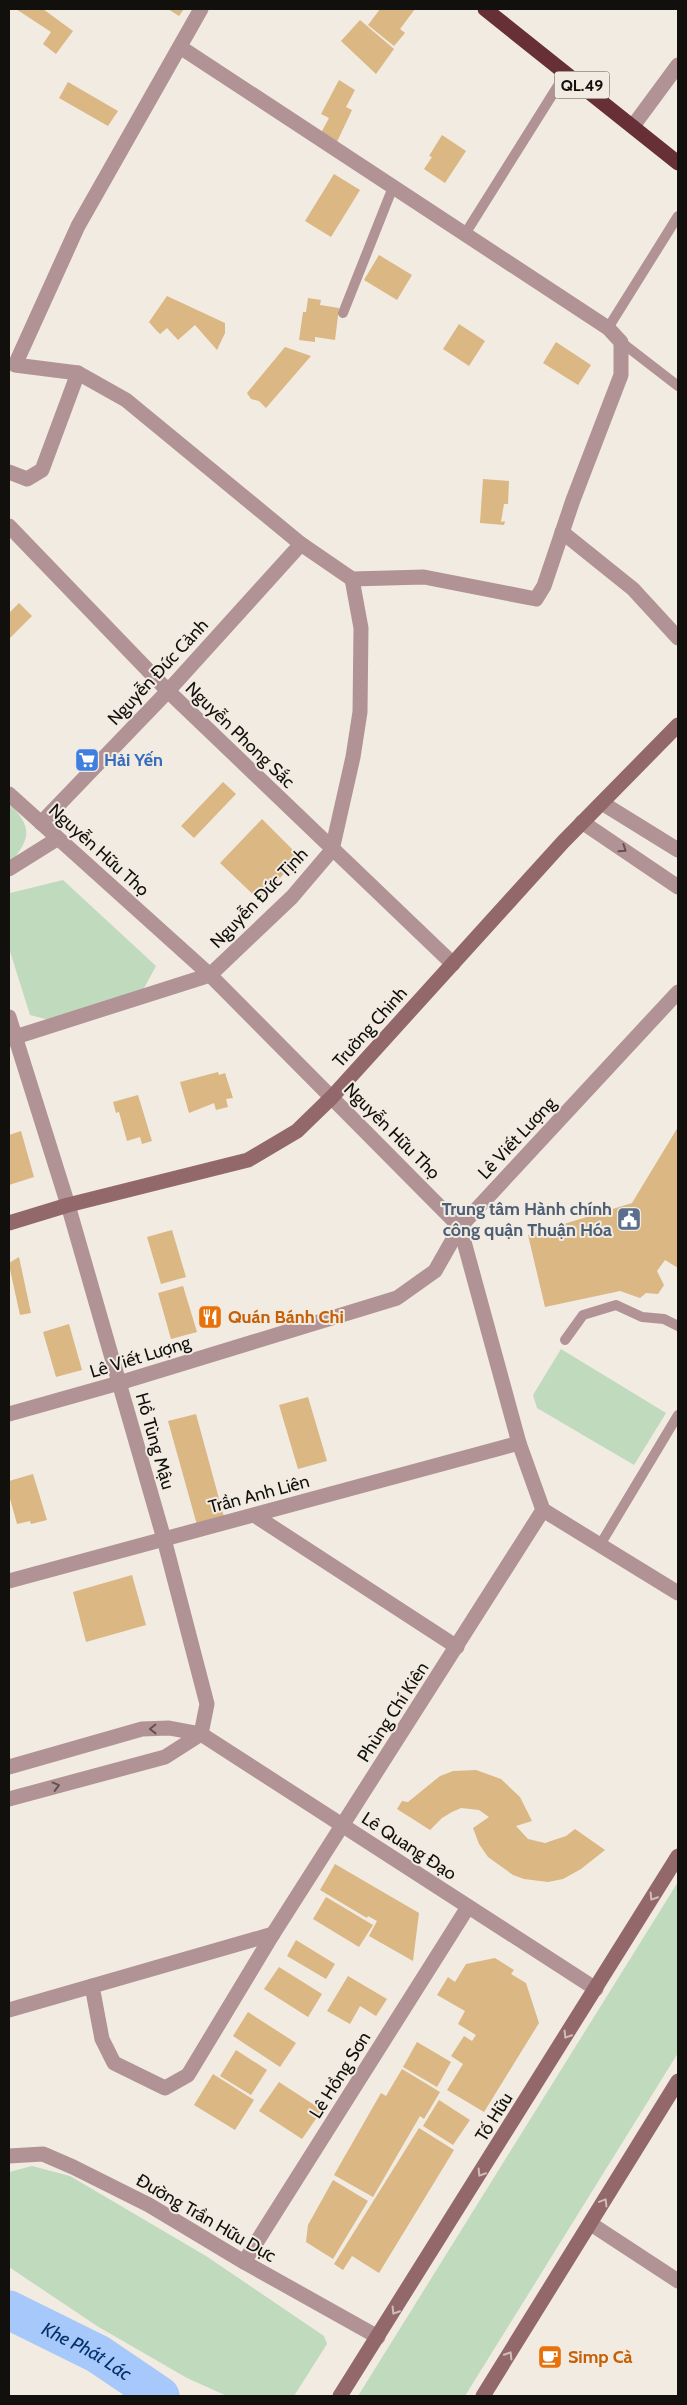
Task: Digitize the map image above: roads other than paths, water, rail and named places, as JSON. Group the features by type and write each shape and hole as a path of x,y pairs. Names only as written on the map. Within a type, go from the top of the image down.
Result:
{"highway":[{"name":"QL.49","path":"485,9 678,163"}],"main road":[{"name":"Trường Chinh","path":"9,1223 68,1205 248,1160 297,1131 332,1097 582,822 678,725"},
{"name":"Tố Hữu","path":"340,2396 678,1856"},
{"path":"483,2396 678,2081"}],"street":[{"path":"180,47 608,328 621,342 621,375 562,532 544,586 536,599 424,577 352,578 301,544 126,400 78,373 15,365 78,226 201,9"},
{"path":"633,126 678,65"},
{"path":"9,472 27,479 42,470 78,373"},
{"name":"Nguyễn Phong Sắc","path":"9,526 168,691 453,964"},
{"path":"562,532 633,589 678,638"},
{"name":"Nguyễn Đức Cảnh","path":"40,823 168,691 301,544"},
{"name":"Nguyễn Đức Tịnh","path":"12,1038 210,975 292,897 332,850 354,757 360,712 361,628 352,578"},
{"name":"Nguyễn Hữu Thọ","path":"9,794 210,975 460,1227 520,1443 543,1510"},
{"path":"602,803 678,850"},
{"path":"582,822 678,887"},
{"path":"9,869 57,839"},
{"name":"Lê Viết Lượng","path":"9,1414 119,1383 397,1298 435,1271 460,1227 678,992"},
{"name":"Hồ Tùng Mậu","path":"9,1017 12,1038 68,1205 164,1539 207,1704 201,1734"},
{"name":"Trần Anh Liên","path":"9,1581 520,1443"},
{"path":"543,1510 678,1593"},
{"name":"Phùng Chí Kiên","path":"92,1986 102,2039 114,2063 165,2088 188,2075 273,1934 458,1647 543,1510"},
{"path":"254,1515 458,1647"},
{"name":"Lê Quang Đạo","path":"9,1767 142,1729 169,1728 201,1734 596,1989"},
{"path":"9,1799 165,1757 201,1734"},
{"name":"Lê Hồng Sơn","path":"244,2262 468,1907"},
{"path":"9,2010 273,1934"},
{"name":"Đường Trần Hữu Dực","path":"10,2152 43,2154 149,2205 244,2262 378,2337"},
{"path":"591,2224 678,2281"}],"lane":[{"path":"466,234 566,73"},
{"path":"343,313 393,186"},
{"path":"608,328 678,216"},
{"path":"621,342 678,386"},
{"path":"565,1340 583,1315 616,1305 642,1317 664,1319 678,1326"},
{"path":"600,1545 678,1415"}],"waterway":[{"name":"Khe Phát Lác","path":"9,2310 98,2354 160,2396"}],"place":[{"name":"Hải Yến","path":"87,760"},
{"name":"Trung tâm Hành chính công quận Thuận Hóa","path":"629,1219"},
{"name":"Quán Bánh Chi","path":"210,1317"},
{"name":"Simp Cà","path":"550,2357"}]}
